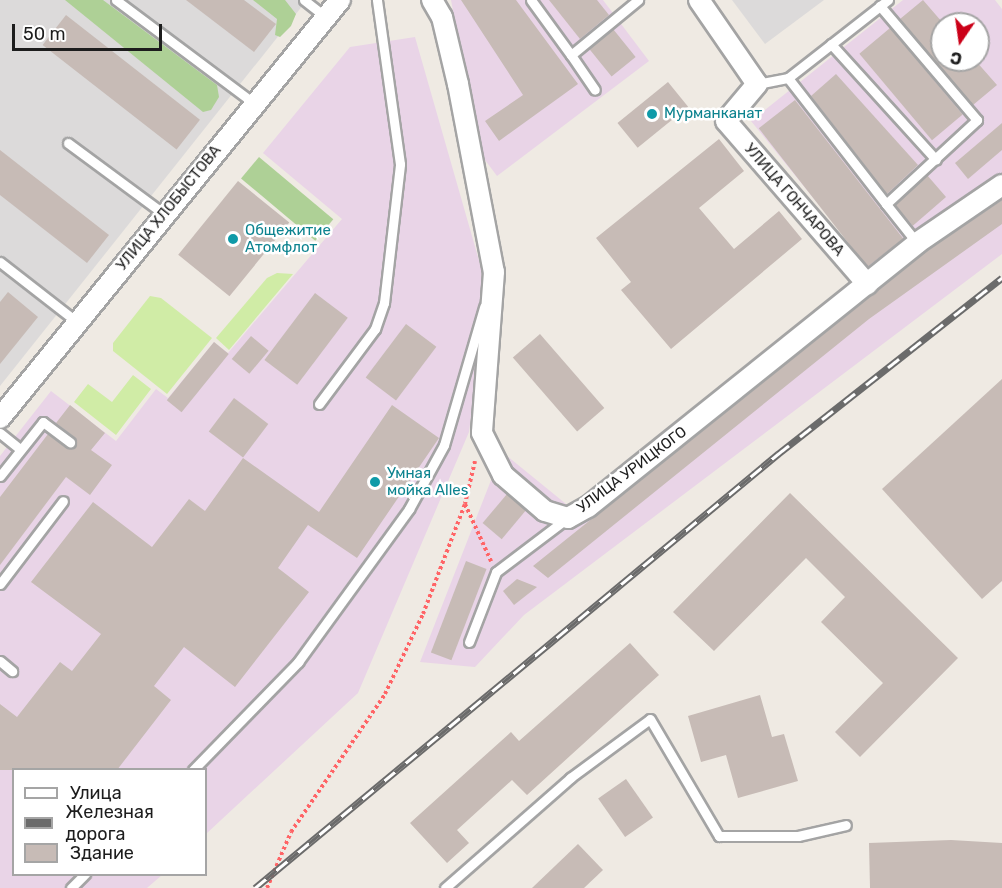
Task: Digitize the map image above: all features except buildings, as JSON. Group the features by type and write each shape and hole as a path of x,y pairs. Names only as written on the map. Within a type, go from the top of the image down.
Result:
{"street":[{"name":"УЛИЦА ХЛОБЫСТОВА","path":"0,418 340,0"},
{"path":"432,0 442,17 458,84 494,272 482,433"},
{"path":"699,0 757,84"},
{"name":"УЛИЦА ГОНЧАРОВА","path":"757,84 726,121 867,284"},
{"name":"УЛИЦА УРИЦКОГО","path":"482,433 503,475 545,511 568,518 588,507 918,243 1002,185"}],"lane":[{"path":"116,0 255,104"},
{"path":"304,0 326,16"},
{"path":"319,404 375,330 384,303 400,164 377,0"},
{"path":"531,0 595,90"},
{"path":"571,56 638,0"},
{"path":"757,84 788,78 884,3 977,120 886,204"},
{"path":"831,44 936,160"},
{"path":"788,78 918,243"},
{"path":"68,143 164,214"},
{"path":"0,262 77,322"},
{"path":"195,768 298,662 409,509 444,444 494,272"},
{"path":"0,476 43,422 70,442"},
{"path":"0,432 20,449"},
{"path":"0,584 63,501"},
{"path":"469,642 496,572 568,518"},
{"path":"0,661 12,671"},
{"path":"445,888 570,778 650,718 719,836 798,836 846,825"},
{"path":"71,888 83,876"}],"path":[{"path":"267,888 291,832 385,694 423,614 465,504 482,433"},
{"path":"465,504 496,572"}],"shaded area":[{"path":"0,0 307,0 0,386"},
{"path":"451,0 603,0 649,61 497,176 479,152"},
{"path":"732,0 824,0 765,44"},
{"path":"903,0 995,0 1002,9 1002,254 524,615 475,667 420,662 502,452 571,508 873,272 751,121"},
{"path":"415,37 482,271 475,385 469,432 358,693 207,833 207,768 12,768 12,876 161,876 147,888 0,888 0,456 51,391 116,441 156,389 168,398 214,342 228,353 342,219 263,153 350,47"}],"green space":[{"path":"65,0 103,0 217,85 219,97 211,110 203,112"},
{"path":"253,0 285,0 296,14 291,26 280,37 275,35 277,19"},
{"path":"259,157 333,219 315,241 241,178"},
{"path":"277,273 293,274 229,350 216,338 267,278"},
{"path":"150,296 161,298 212,338 167,394 113,351 113,343"},
{"path":"133,375 151,389 116,435 74,402 88,384 112,402"}],"railway":[{"path":"255,888 778,454 1002,278"}],"place":[{"name":"Мурманканат","path":"652,114"},
{"name":"Общежитие Атомфлот","path":"233,239"},
{"name":"Умная мойка Alles","path":"375,482"}]}
